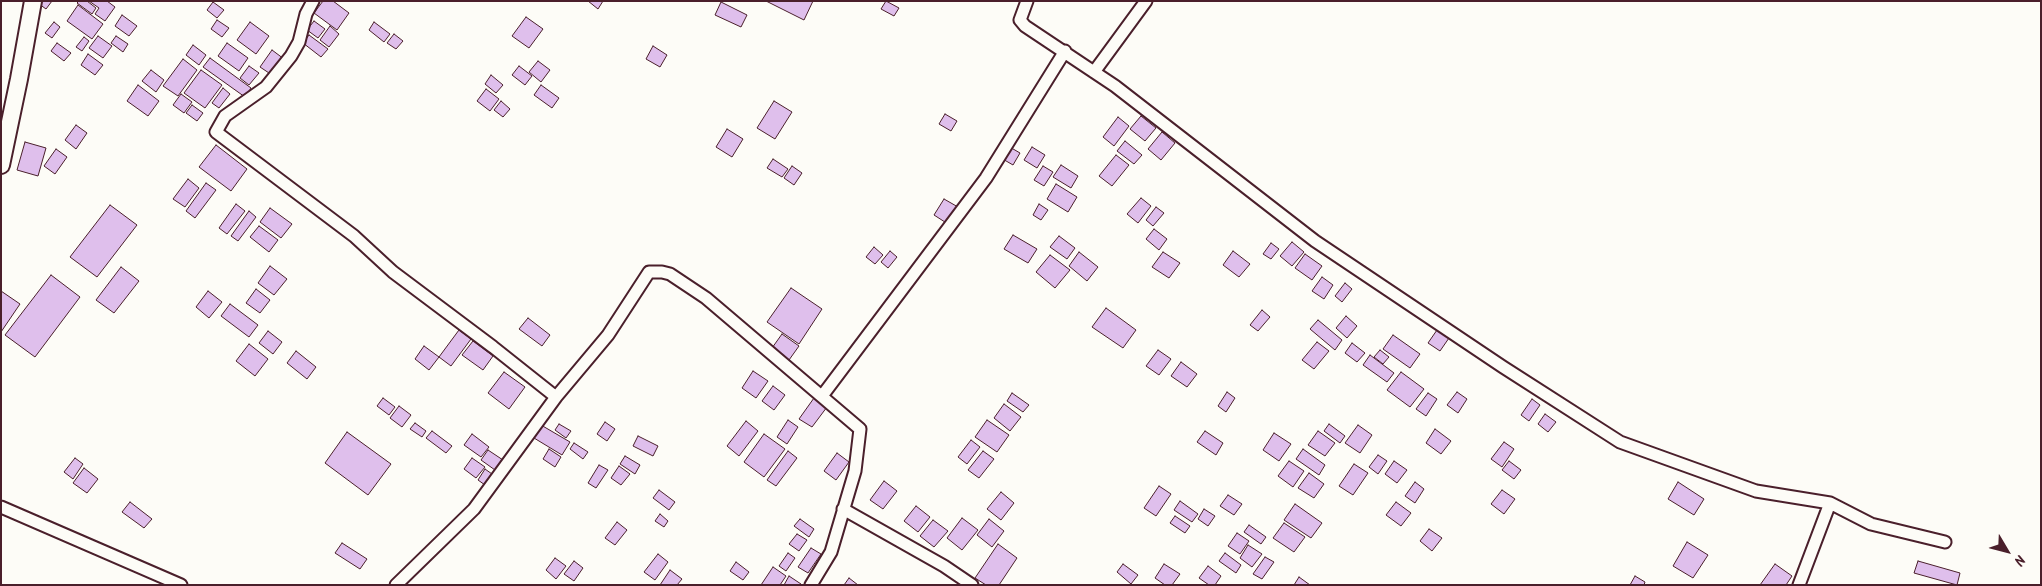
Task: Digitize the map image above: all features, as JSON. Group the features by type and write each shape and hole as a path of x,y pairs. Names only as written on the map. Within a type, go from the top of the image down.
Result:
{"main road":[{"path":"1,165 20,79 33,1"}],"street":[{"path":"313,1 306,14 299,42 291,56 266,87 225,116 216,132 354,236 393,272 494,347 556,397"},
{"path":"1028,1 1020,20 1025,26 1094,72 1217,163 1316,241 1503,367 1620,442 1756,492 1830,503 1871,524 1945,542"},
{"path":"1094,72 1146,1"},
{"path":"822,396 986,178 1065,51"},
{"path":"396,585 474,509 556,397 608,335 649,272 670,274 706,298 860,429 855,471 831,552 811,585"},
{"path":"1799,585 1830,503"},
{"path":"1,507 181,585"},
{"path":"843,509 944,566 972,585"}],"building":[{"path":"35,1 52,1 46,9"},
{"path":"79,1 87,1 96,8 92,14 77,3"},
{"path":"89,1 107,1 115,7 105,21 95,14 99,8"},
{"path":"323,1 333,1 349,13 337,30 314,13"},
{"path":"588,1 603,1 598,9"},
{"path":"766,1 813,1 804,20"},
{"path":"886,1 899,8 894,16 881,9"},
{"path":"213,2 224,10 217,18 207,10"},
{"path":"721,2 747,15 741,27 715,15"},
{"path":"78,5 103,24 92,39 67,21"},
{"path":"122,15 137,26 129,36 115,26"},
{"path":"526,17 543,29 529,48 512,36"},
{"path":"217,20 229,28 222,37 211,29"},
{"path":"314,21 325,29 318,38 307,30"},
{"path":"54,22 60,27 52,38 45,33"},
{"path":"250,22 269,36 256,54 237,40"},
{"path":"374,22 390,34 384,42 369,30"},
{"path":"330,26 339,34 329,47 320,40"},
{"path":"394,34 403,41 396,49 387,43"},
{"path":"309,35 328,49 321,57 303,43"},
{"path":"98,36 112,46 103,58 89,48"},
{"path":"116,36 128,44 123,52 111,43"},
{"path":"84,37 89,41 82,51 76,47"},
{"path":"57,43 71,53 64,61 51,51"},
{"path":"227,43 248,58 239,71 218,56"},
{"path":"193,45 206,55 199,65 186,55"},
{"path":"653,46 667,55 660,67 646,59"},
{"path":"272,50 284,59 272,75 260,67"},
{"path":"88,54 103,65 95,75 81,65"},
{"path":"210,58 251,88 245,97 203,67"},
{"path":"183,59 197,70 178,96 163,86"},
{"path":"538,61 550,70 541,82 529,72"},
{"path":"249,66 259,73 249,85 240,78"},
{"path":"519,66 532,76 525,85 512,75"},
{"path":"151,70 164,80 156,92 142,81"},
{"path":"201,70 222,85 205,108 184,93"},
{"path":"491,75 503,85 496,93 485,84"},
{"path":"138,85 159,101 148,116 127,101"},
{"path":"541,85 559,98 552,108 534,95"},
{"path":"223,88 230,94 219,108 212,103"},
{"path":"486,89 499,99 490,111 477,101"},
{"path":"181,94 192,102 184,113 173,105"},
{"path":"501,101 510,109 503,117 494,110"},
{"path":"774,101 792,112 775,139 757,128"},
{"path":"192,105 203,113 197,121 186,113"},
{"path":"945,114 957,121 951,131 939,124"},
{"path":"1141,116 1156,128 1145,141 1130,129"},
{"path":"1118,117 1129,126 1114,146 1103,137"},
{"path":"76,125 87,133 76,149 65,140"},
{"path":"727,129 743,139 732,157 716,147"},
{"path":"1162,132 1175,143 1161,160 1148,149"},
{"path":"1125,141 1142,155 1134,164 1117,151"},
{"path":"25,142 46,148 38,176 17,170"},
{"path":"216,145 247,169 231,191 199,167"},
{"path":"1008,146 1020,153 1013,165 1001,158"},
{"path":"1032,147 1045,155 1037,168 1024,160"},
{"path":"56,149 67,157 55,174 44,166"},
{"path":"1116,155 1129,165 1112,186 1099,176"},
{"path":"773,159 788,169 782,177 767,168"},
{"path":"1061,165 1078,176 1071,188 1053,177"},
{"path":"792,166 802,173 794,185 784,178"},
{"path":"1043,166 1053,172 1044,186 1034,180"},
{"path":"188,179 199,188 185,207 173,199"},
{"path":"206,183 216,190 195,218 186,211"},
{"path":"1056,184 1077,197 1068,212 1047,199"},
{"path":"1141,198 1151,206 1138,223 1127,214"},
{"path":"944,199 958,207 948,224 934,215"},
{"path":"236,204 245,211 227,234 219,228"},
{"path":"1039,204 1048,210 1041,220 1033,215"},
{"path":"110,205 137,225 97,277 70,257"},
{"path":"1156,207 1164,213 1153,226 1146,220"},
{"path":"270,208 292,224 281,238 260,222"},
{"path":"249,211 256,217 238,241 231,236"},
{"path":"259,226 278,240 269,252 250,237"},
{"path":"1154,229 1167,239 1159,250 1146,239"},
{"path":"1013,235 1037,249 1028,263 1004,249"},
{"path":"1059,236 1075,248 1067,259 1050,247"},
{"path":"1292,242 1304,252 1292,266 1280,256"},
{"path":"1271,243 1279,249 1271,259 1263,254"},
{"path":"874,247 883,255 875,264 866,257"},
{"path":"890,251 897,257 888,268 881,262"},
{"path":"1233,251 1250,264 1239,277 1223,265"},
{"path":"1079,252 1098,267 1087,281 1069,266"},
{"path":"1163,252 1180,263 1169,278 1152,267"},
{"path":"1305,254 1322,266 1312,280 1295,268"},
{"path":"1050,255 1070,270 1055,288 1036,272"},
{"path":"270,266 287,279 274,295 258,283"},
{"path":"121,267 139,281 114,313 96,300"},
{"path":"51,275 80,297 35,357 5,335"},
{"path":"1322,277 1333,285 1324,299 1312,291"},
{"path":"1345,283 1352,289 1342,302 1335,296"},
{"path":"791,288 822,309 799,344 767,322"},
{"path":"256,289 270,300 260,313 246,303"},
{"path":"1,291 20,304 1,332"},
{"path":"208,291 222,302 209,318 196,307"},
{"path":"230,304 258,325 249,337 221,316"},
{"path":"1106,308 1136,330 1123,348 1092,327"},
{"path":"1262,310 1270,317 1258,331 1250,325"},
{"path":"1346,316 1357,326 1347,338 1336,328"},
{"path":"528,318 550,335 542,346 519,329"},
{"path":"1318,320 1342,340 1335,350 1310,329"},
{"path":"459,330 471,339 451,366 439,357"},
{"path":"1437,330 1449,338 1440,351 1428,343"},
{"path":"268,331 282,342 273,354 259,343"},
{"path":"782,334 799,346 789,360 772,348"},
{"path":"1393,335 1420,354 1410,368 1383,349"},
{"path":"473,341 493,356 483,370 462,355"},
{"path":"1317,342 1329,351 1314,369 1302,360"},
{"path":"1352,343 1365,353 1357,362 1345,353"},
{"path":"249,344 268,359 255,376 236,361"},
{"path":"424,346 439,357 429,370 415,359"},
{"path":"1158,350 1171,359 1159,375 1146,366"},
{"path":"1380,350 1389,357 1383,364 1374,357"},
{"path":"296,351 316,367 307,379 287,363"},
{"path":"1370,355 1394,373 1387,382 1363,365"},
{"path":"1181,362 1197,374 1187,387 1171,376"},
{"path":"753,371 768,381 756,398 742,388"},
{"path":"504,372 525,387 509,409 488,393"},
{"path":"1401,372 1424,389 1410,407 1387,390"},
{"path":"773,386 785,395 774,410 762,401"},
{"path":"1227,392 1235,398 1226,412 1218,406"},
{"path":"1457,392 1467,399 1458,413 1447,405"},
{"path":"1012,393 1029,405 1023,412 1007,401"},
{"path":"1428,393 1437,399 1426,416 1416,409"},
{"path":"383,398 395,407 389,415 377,406"},
{"path":"814,398 827,407 812,427 799,419"},
{"path":"1532,399 1540,405 1529,421 1521,415"},
{"path":"1004,404 1021,417 1010,431 994,418"},
{"path":"399,406 411,415 402,427 390,418"},
{"path":"1545,414 1556,422 1548,432 1538,424"},
{"path":"788,420 798,427 787,444 777,437"},
{"path":"987,420 1009,435 997,452 975,437"},
{"path":"746,421 758,431 739,456 727,446"},
{"path":"605,422 615,429 607,441 597,434"},
{"path":"415,423 426,431 422,437 410,429"},
{"path":"559,424 571,431 566,438 555,430"},
{"path":"1329,424 1345,436 1340,443 1324,431"},
{"path":"541,425 570,442 562,455 534,438"},
{"path":"1358,425 1372,435 1360,453 1345,443"},
{"path":"1435,429 1451,441 1441,454 1426,443"},
{"path":"432,431 452,446 446,453 426,438"},
{"path":"1205,431 1223,443 1216,455 1197,442"},
{"path":"1318,431 1335,443 1325,456 1308,445"},
{"path":"347,432 391,464 368,495 325,463"},
{"path":"1274,433 1291,444 1279,461 1263,450"},
{"path":"472,434 489,447 481,457 464,445"},
{"path":"764,434 785,449 764,477 744,462"},
{"path":"638,436 658,446 653,456 633,446"},
{"path":"971,440 980,447 967,464 958,457"},
{"path":"1504,442 1514,449 1502,467 1491,459"},
{"path":"574,443 588,452 583,459 570,449"},
{"path":"549,449 561,457 555,467 543,459"},
{"path":"1303,449 1325,465 1319,475 1296,459"},
{"path":"488,450 503,460 495,470 481,460"},
{"path":"788,451 797,458 776,486 767,480"},
{"path":"983,451 994,459 979,478 968,470"},
{"path":"837,453 849,462 836,480 824,471"},
{"path":"1378,455 1387,461 1378,474 1369,467"},
{"path":"625,456 640,465 635,474 620,464"},
{"path":"75,458 83,464 73,479 64,472"},
{"path":"472,458 485,467 476,478 464,469"},
{"path":"1289,461 1304,471 1293,487 1278,476"},
{"path":"1394,461 1407,470 1397,483 1385,474"},
{"path":"1509,461 1521,470 1514,479 1502,470"},
{"path":"1354,464 1368,473 1353,495 1339,486"},
{"path":"599,465 608,470 596,488 588,483"},
{"path":"619,466 630,474 621,485 611,478"},
{"path":"84,468 98,479 87,493 73,483"},
{"path":"485,469 492,474 485,485 478,480"},
{"path":"1309,473 1324,484 1314,498 1298,488"},
{"path":"884,481 897,491 883,509 870,500"},
{"path":"1415,482 1424,489 1415,503 1405,496"},
{"path":"1678,482 1704,499 1694,515 1668,499"},
{"path":"1159,486 1171,494 1156,516 1144,508"},
{"path":"659,490 675,502 669,510 653,498"},
{"path":"1502,490 1515,499 1504,514 1491,504"},
{"path":"1001,492 1014,503 1001,520 987,509"},
{"path":"1228,495 1242,504 1234,515 1220,506"},
{"path":"1180,501 1198,514 1192,522 1174,510"},
{"path":"130,502 152,519 144,528 122,512"},
{"path":"1396,502 1411,513 1401,526 1386,515"},
{"path":"1295,504 1322,523 1311,538 1284,520"},
{"path":"916,506 930,517 918,532 904,521"},
{"path":"1204,509 1215,516 1208,526 1198,519"},
{"path":"660,514 668,521 664,527 655,521"},
{"path":"1175,516 1190,526 1185,533 1170,523"},
{"path":"962,518 978,530 962,550 947,538"},
{"path":"800,519 814,529 809,537 794,526"},
{"path":"989,519 1004,531 992,547 977,535"},
{"path":"933,520 948,531 934,547 920,536"},
{"path":"617,522 627,530 615,545 605,538"},
{"path":"1284,523 1305,537 1294,552 1273,538"},
{"path":"1249,525 1266,537 1261,544 1244,532"},
{"path":"1429,529 1442,538 1432,551 1420,541"},
{"path":"1237,533 1249,541 1240,554 1228,546"},
{"path":"797,534 807,540 799,551 789,544"},
{"path":"1687,542 1708,555 1693,578 1673,566"},
{"path":"342,543 367,559 360,569 335,553"},
{"path":"998,544 1017,558 999,585 986,585 975,578"},
{"path":"1248,545 1262,554 1252,567 1240,558"},
{"path":"811,548 821,554 808,573 798,567"},
{"path":"788,553 795,558 786,571 779,566"},
{"path":"1225,553 1241,565 1236,573 1219,561"},
{"path":"658,554 668,562 655,580 644,572"},
{"path":"1265,557 1274,562 1262,579 1253,574"},
{"path":"555,558 566,566 556,579 546,570"},
{"path":"574,561 583,568 574,581 564,574"},
{"path":"1918,561 1960,573 1957,585 1914,573"},
{"path":"736,562 749,572 743,580 730,571"},
{"path":"1123,564 1138,575 1131,584 1117,572"},
{"path":"1164,564 1180,574 1172,585 1165,585 1155,578"},
{"path":"1775,564 1792,576 1786,585 1760,585"},
{"path":"1208,566 1221,576 1215,585 1209,585 1199,578"},
{"path":"773,567 786,576 780,585 761,585"},
{"path":"670,570 682,579 677,585 660,585"},
{"path":"789,576 801,584 784,585"},
{"path":"1635,576 1645,582 1644,585 1630,585"},
{"path":"1299,577 1310,585 1294,585"},
{"path":"849,578 858,585 844,585"}]}
